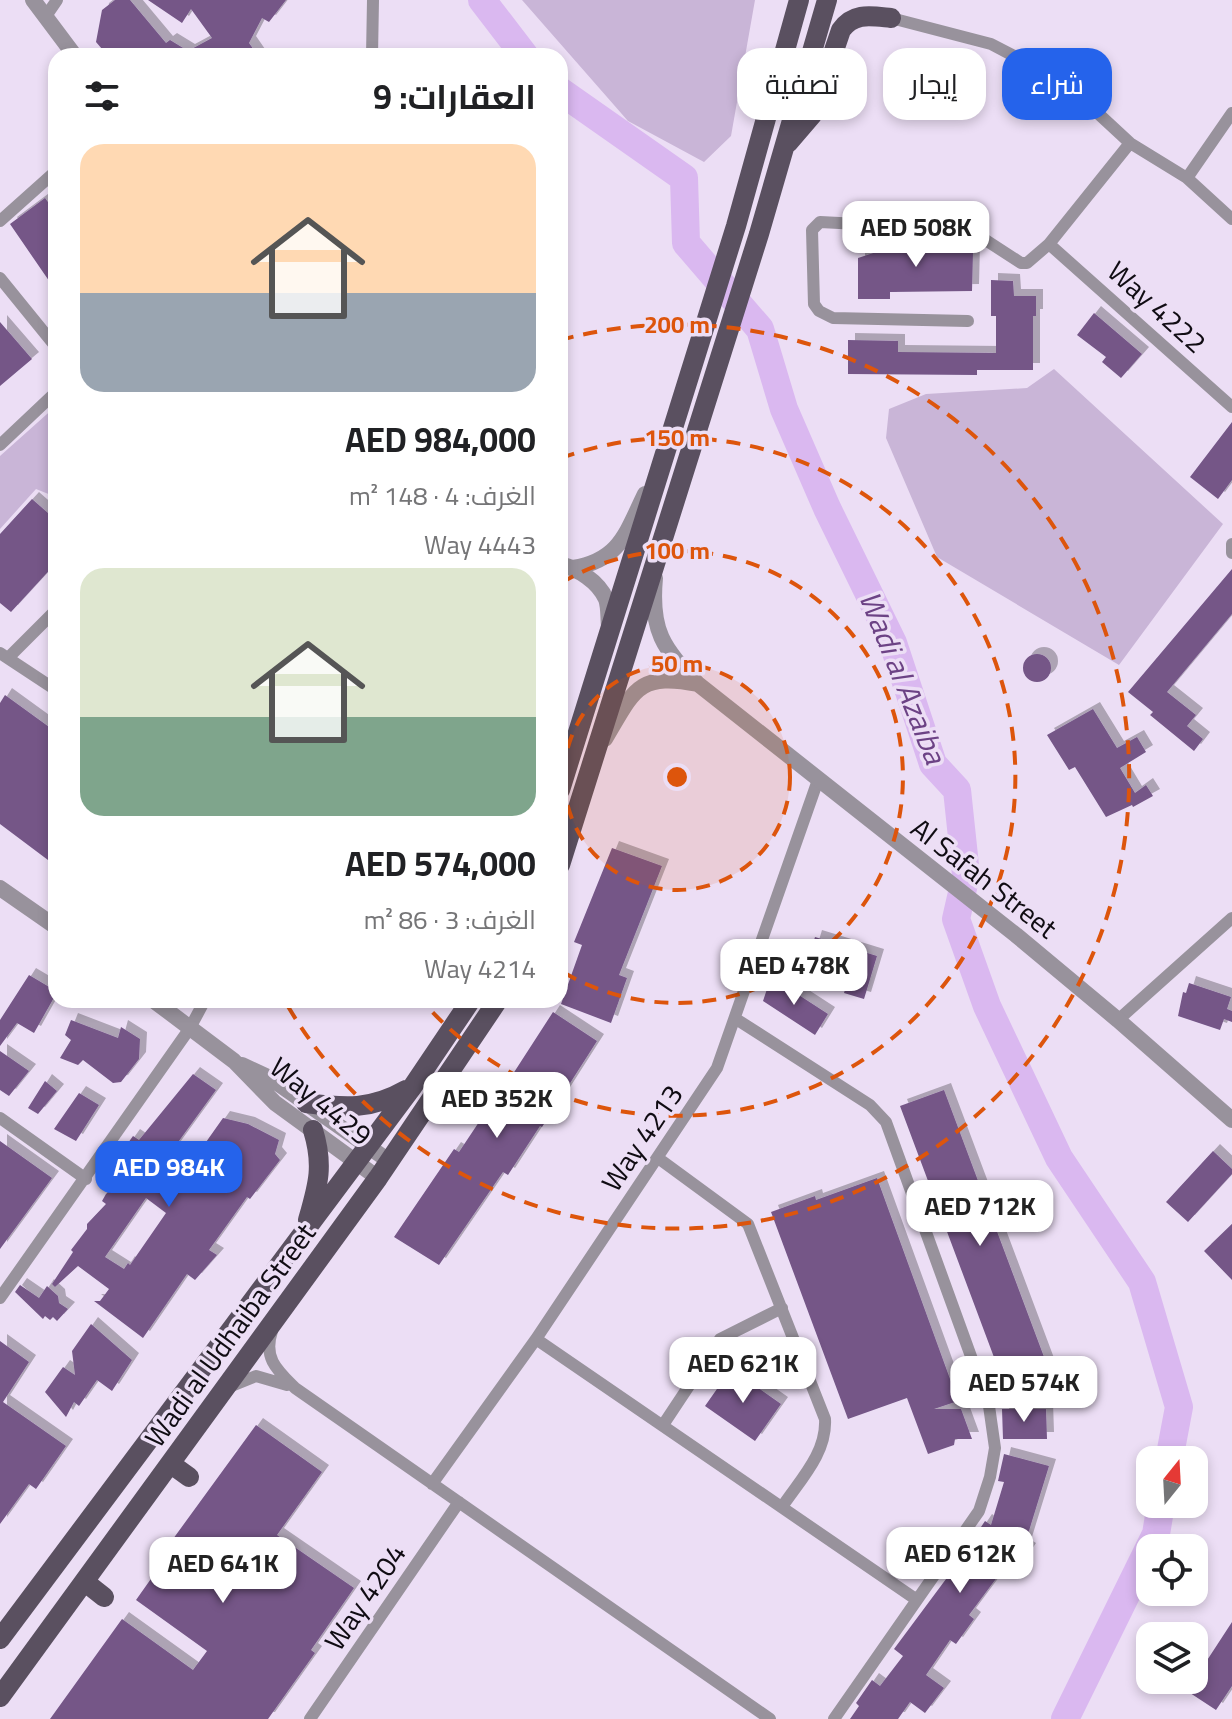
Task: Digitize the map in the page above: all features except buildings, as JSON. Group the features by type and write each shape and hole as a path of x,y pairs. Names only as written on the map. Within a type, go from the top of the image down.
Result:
{"main road":[{"path":"568,765 736,226 799,0"},
{"path":"568,841 759,234 827,0"},
{"path":"864,0 891,18"},
{"path":"785,145 812,115 841,30 847,21 865,15 891,18"},
{"name":"Wadi al Udhaiba Street","path":"0,1639 7,1624 413,1086 466,1008"},
{"name":"Wadi al Udhaiba Street","path":"0,1697 384,1170 493,1008"},
{"path":"306,1103 362,1107 386,1102 413,1086"},
{"path":"305,1232 319,1180 320,1154 313,1130"},
{"path":"171,1464 189,1477"},
{"path":"85,1582 104,1597"}],"street":[{"path":"33,0 69,48"},
{"path":"46,16 57,0"},
{"path":"372,48 373,0"},
{"path":"891,18 991,44 1035,67 1076,93 1130,143 1187,178 1232,219"},
{"path":"1187,178 1232,113"},
{"path":"968,321 826,316 814,304 812,230 815,224 878,225 935,211 944,213 1021,263 1030,262 1049,244 1130,143"},
{"path":"0,221 48,178"},
{"name":"Way 4222","path":"1049,244 1232,407"},
{"path":"0,278 48,337"},
{"path":"0,445 48,400"},
{"path":"568,566 602,561 617,550 666,450"},
{"name":"Al Safah Street","path":"656,565 654,593 660,637 671,656 698,684 975,903 1118,1020 1232,1120"},
{"path":"568,567 591,580 606,599 610,635"},
{"path":"48,617 4,656 48,685"},
{"path":"597,753 621,712 646,683 661,679 698,684"},
{"name":"Way 4213","path":"432,1484 536,1339 717,1068 818,780"},
{"path":"0,888 48,920"},
{"path":"1118,1020 1232,918"},
{"name":"Way 4429","path":"164,1008 234,1061 275,1103 313,1130 384,1170"},
{"path":"0,1298 86,1179 201,1008"},
{"path":"736,1019 870,1105 886,1122 989,1406 995,1448 979,1511 834,1719"},
{"name":"Way 4429","path":"234,1061 270,1078 306,1103 362,1155"},
{"path":"0,1118 86,1179"},
{"path":"658,1158 748,1224 825,1419 822,1448 782,1507"},
{"path":"663,1425 720,1339 782,1308"},
{"path":"278,1317 270,1336 268,1352 273,1366 295,1388 770,1719"},
{"path":"536,1339 917,1600"},
{"path":"227,1389 256,1376 268,1377 295,1388"},
{"name":"Way 4204","path":"310,1719 459,1502"}],"shaded area":[{"path":"522,0 755,0 747,48 737,48 737,102 731,136 704,162 628,121 568,53 568,48 564,48"},
{"path":"1054,369 1223,524 1119,665 937,557 886,438 889,409 926,394 1027,388"},
{"path":"48,413 48,494 36,489 0,529 0,456"}],"waterway":[{"name":"Wadi al Azaiba","path":"482,0 519,48"},
{"name":"Wadi al Azaiba","path":"568,97 684,178 686,243 760,329 784,409 827,508 893,643 933,764 957,790 966,875 956,919 987,1006 1059,1158 1142,1282 1179,1407 1172,1446"},
{"name":"Wadi al Azaiba","path":"1065,1719 1156,1534 1159,1518"}]}
